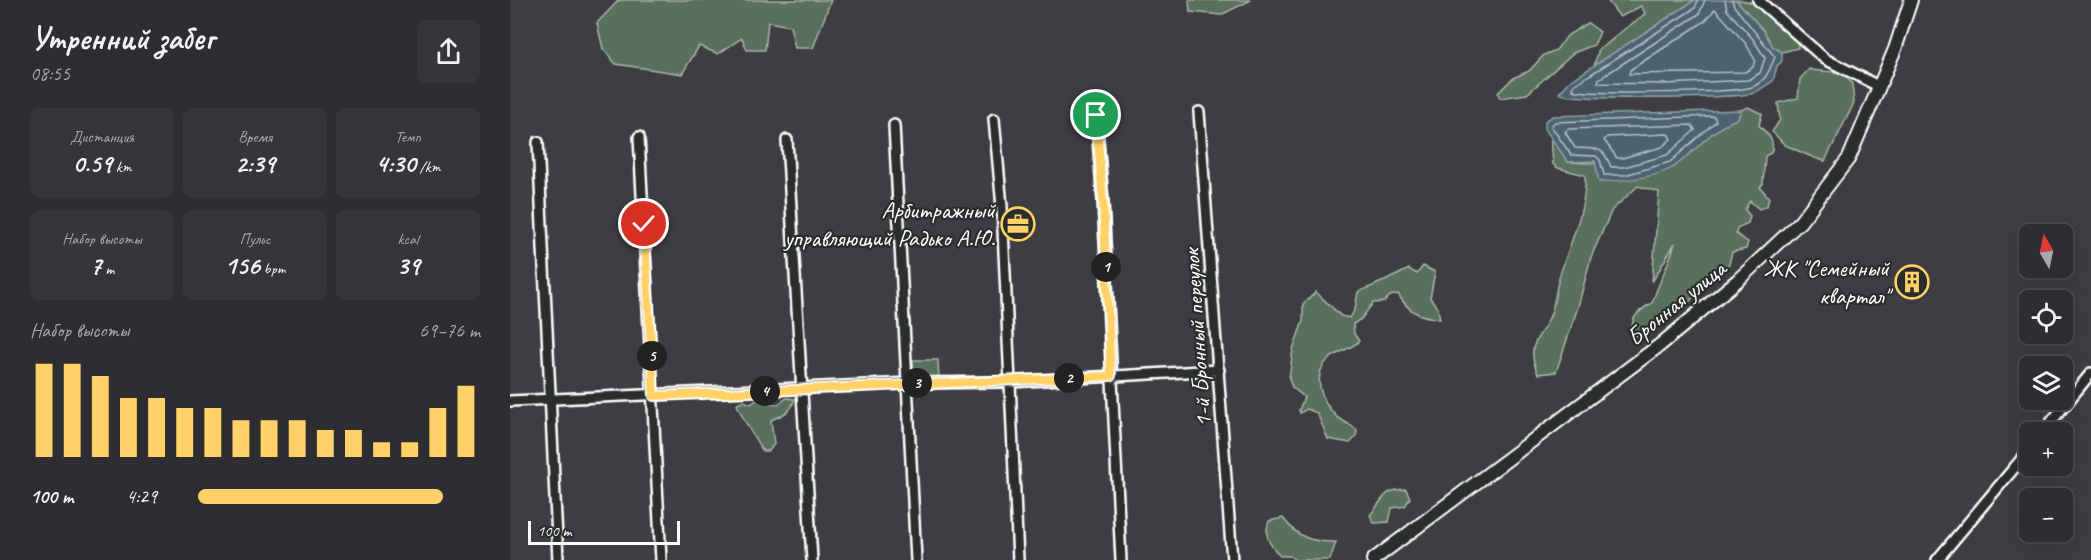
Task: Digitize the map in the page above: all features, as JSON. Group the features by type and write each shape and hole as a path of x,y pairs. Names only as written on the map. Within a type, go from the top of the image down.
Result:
{"street":[{"path":"1758,0 1825,59 1878,86"},
{"name":"Бронная улица","path":"1373,560 1660,345 1776,246 1813,206 1848,158 1895,49 1911,0"},
{"name":"1-й Бронный переулок","path":"1199,112 1232,560"},
{"path":"1096,115 1103,201 1121,560"},
{"path":"994,119 1002,207 1018,560"},
{"path":"894,125 909,383 916,560"},
{"path":"639,137 661,560"},
{"path":"788,140 812,560"},
{"path":"538,142 548,399 558,560"},
{"path":"510,401 909,383 1011,382 1219,370"},
{"path":"2051,422 2091,373"},
{"path":"1937,560 2019,461"}],"green space":[{"path":"619,0 831,0 813,48 795,48 790,26 768,22 765,50 747,50 742,38 718,54 699,46 682,74 616,64 603,49 597,23"},
{"path":"1189,0 1251,0 1221,15 1190,12"},
{"path":"1607,0 1695,0 1594,66 1599,49 1645,13 1641,6 1620,17"},
{"path":"1736,0 1755,3 1777,17 1797,37 1798,48 1782,52 1773,47 1764,31"},
{"path":"1588,23 1600,32 1594,45 1573,53 1527,94 1500,98 1498,93 1513,78 1529,71 1544,55 1556,50 1568,35"},
{"path":"1809,69 1844,73 1852,84 1854,103 1825,161 1783,144 1772,132 1780,120 1778,103 1798,98 1800,79"},
{"path":"1748,107 1762,114 1759,125 1770,137 1772,148 1771,153 1765,156 1763,184 1760,187 1769,198 1767,206 1759,209 1750,201 1745,210 1750,216 1748,223 1737,228 1736,234 1748,242 1746,249 1732,252 1729,264 1707,280 1686,306 1654,326 1642,337 1633,335 1632,324 1639,312 1652,303 1675,243 1652,282 1659,192 1638,186 1612,210 1591,257 1578,307 1556,372 1538,374 1534,362 1534,346 1552,310 1559,278 1577,227 1585,188 1585,175 1558,168 1553,164 1551,136 1568,162 1674,167 1715,129 1738,118 1741,110"},
{"path":"1423,266 1435,272 1430,298 1438,308 1440,319 1415,312 1406,306 1398,294 1390,296 1384,302 1373,303 1361,319 1353,324 1354,334 1359,341 1328,360 1323,366 1319,381 1327,404 1337,417 1357,430 1356,437 1350,443 1328,439 1317,413 1307,409 1300,413 1304,397 1292,387 1289,379 1293,349 1303,321 1303,304 1316,292 1341,316 1350,318 1355,309 1358,292 1409,269 1417,274"},
{"path":"913,360 938,360 939,380 914,380"},
{"path":"769,398 771,404 778,404 787,398 794,399 789,410 771,420 774,444 769,451 763,451 748,428 737,404 744,401 751,404 758,399"},
{"path":"1406,489 1410,498 1405,506 1392,508 1389,522 1374,523 1370,515 1384,496 1392,491"},
{"path":"1283,518 1294,530 1306,538 1336,542 1330,560 1295,560 1290,556 1280,556 1267,536 1267,526 1269,521"}],"water":[{"path":"1695,0 1736,0 1764,31 1773,47 1782,52 1782,61 1777,66 1773,81 1754,93 1718,97 1620,98 1569,96 1559,93 1570,81"},
{"path":"1741,110 1738,118 1704,140 1675,166 1649,176 1617,181 1599,182 1595,161 1568,162 1545,129 1545,121 1553,116"}],"place":[{"name":"Арбитражный управляющий Радько А.Ю.","path":"1018,224"},
{"name":"ЖК \"Семейный квартал\"","path":"1912,282"}],"route":[{"path":"644,224 654,396 909,383 1011,382 1111,376 1103,201 1096,115"}]}
